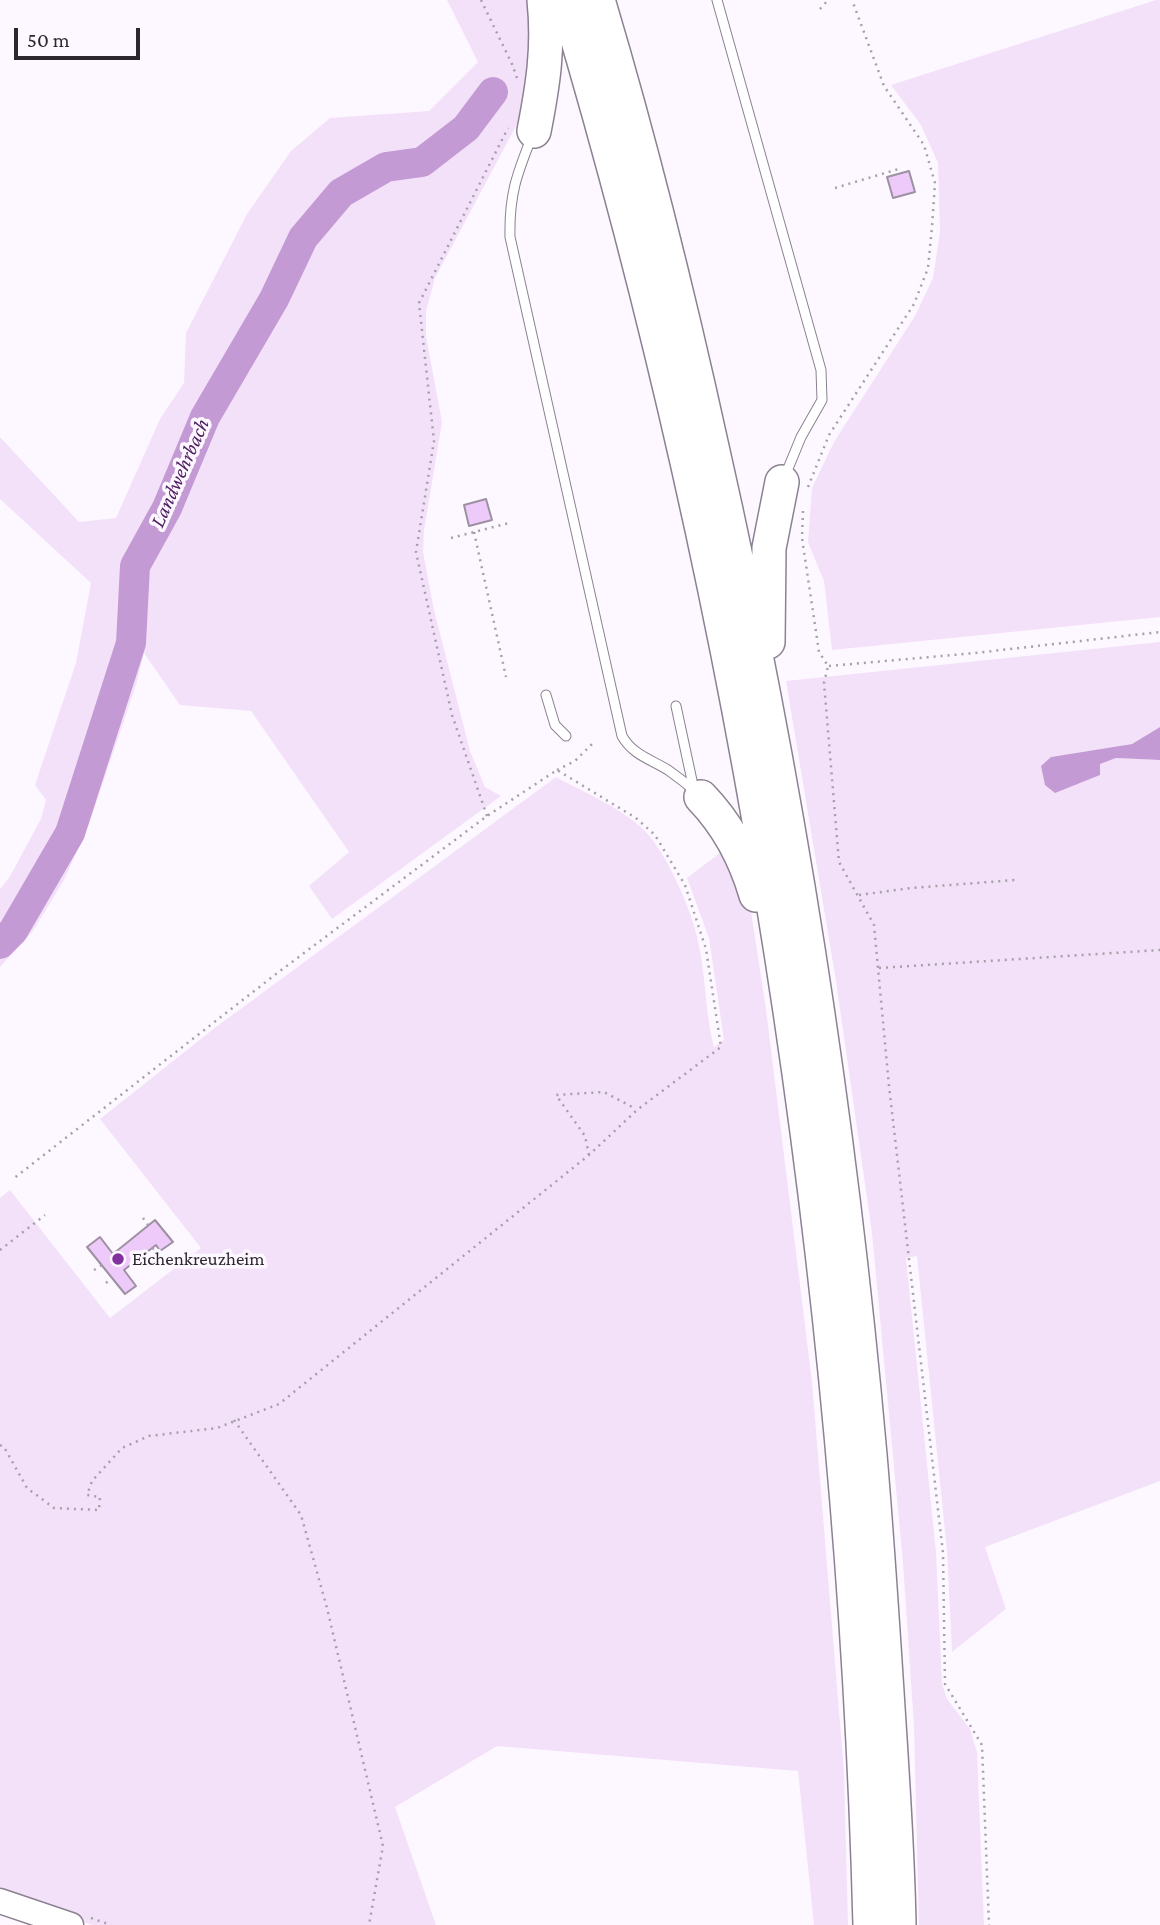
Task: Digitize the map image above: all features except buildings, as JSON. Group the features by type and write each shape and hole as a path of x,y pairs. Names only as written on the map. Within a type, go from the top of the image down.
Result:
{"highway":[{"path":"521,130 545,79 547,34 544,0"},
{"path":"566,0 617,179 691,485 725,640 788,1008 817,1213 845,1477 866,1788 870,1925"},
{"path":"598,0 693,360 733,539 769,721 821,1025 846,1211 881,1582 899,1925"},
{"path":"769,721 769,548 795,486"},
{"path":"698,794 729,831 748,869 788,1008"}],"main road":[{"path":"0,1901 71,1925"}],"lane":[{"path":"717,0 821,370 822,400 801,437 795,486"},
{"path":"521,130 513,184 510,237 622,736 628,747 668,770 698,794"},
{"path":"546,695 555,725 566,736"},
{"path":"676,706 698,794"}],"path":[{"path":"481,0 512,64 518,84"},
{"path":"820,9 828,0"},
{"path":"795,486 809,480 829,435 914,304 928,268 935,183 924,145 884,86 852,0"},
{"path":"487,816 452,715 416,552 434,441 419,303 521,130"},
{"path":"835,188 902,168"},
{"path":"803,509 802,538 819,652 828,666 824,683 839,862 874,925 889,1086 943,1553 946,1684 982,1745 989,1925"},
{"path":"450,538 509,523"},
{"path":"474,532 506,677"},
{"path":"828,666 1160,632"},
{"path":"13,1179 276,974 487,816 575,761 594,742"},
{"path":"0,1445 4,1447 27,1488 54,1508 99,1510 100,1497 87,1495 92,1481 122,1448 149,1436 217,1428 279,1404 589,1155 637,1110 721,1048 706,949 685,885 655,835 636,818 557,771"},
{"path":"859,895 1014,880"},
{"path":"879,968 1160,950"},
{"path":"589,1155 585,1136 556,1095 604,1092 637,1110"},
{"path":"0,1250 45,1214"},
{"path":"143,1218 148,1225"},
{"path":"147,1254 156,1246"},
{"path":"94,1270 102,1265"},
{"path":"106,1283 112,1278"},
{"path":"234,1420 301,1515 327,1608 383,1846 369,1925"}],"shaded area":[{"path":"447,0 536,0 524,111 435,278 426,311 426,336 442,422 423,552 434,610 470,751 485,787 501,796 332,919 309,886 349,852 251,711 180,705 144,653 136,685 89,824 64,880 33,931 0,967 0,889 9,878 41,819 46,800 35,785 76,663 91,583 0,499 0,437 79,522 116,518 160,419 184,383 186,333 247,214 291,151 330,118 429,111 478,62"},
{"path":"1160,0 1160,617 832,650 824,581 808,542 812,488 834,442 915,316 933,278 940,232 938,163 921,125 891,85"},
{"path":"1160,642 1160,727 1132,744 1051,757 1099,764 1116,758 1160,760 1160,1481 985,1547 1006,1609 952,1652 947,1551 917,1256 906,1258 936,1552 942,1684 947,1699 970,1729 977,1752 984,1925 919,1925 914,1727 903,1563 872,1233 836,981 786,681"},
{"path":"1160,727 1160,760 1116,758 1100,764 1100,775 1055,793 1045,785 1041,766 1051,757 1132,744"},
{"path":"556,777 624,814 644,830 661,852 677,882 695,928 714,1047 724,1040 709,938 687,878 729,846 748,892 766,1009 812,1382 844,1772 848,1925 814,1925 798,1771 497,1746 395,1807 436,1925 93,1925 0,1894 0,1198 10,1190 110,1318 201,1248 100,1119 216,1027"}],"waterway":[{"name":"Landwehrbach","path":"0,944 13,931 70,833 131,643 135,566 167,508 205,417 274,299 303,238 341,193 386,167 422,162 466,128 493,92"}],"place":[{"name":"Eichenkreuzheim","path":"118,1259"}]}
